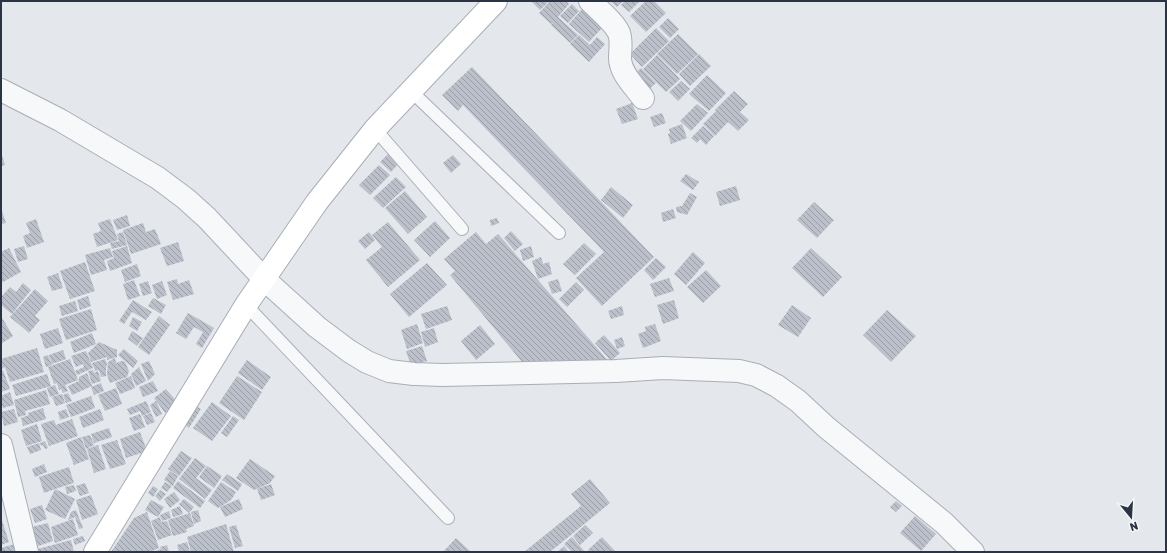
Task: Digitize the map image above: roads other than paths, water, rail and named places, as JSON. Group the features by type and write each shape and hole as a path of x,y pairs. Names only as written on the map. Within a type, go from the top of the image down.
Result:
{"main road":[{"path":"95,552 246,305 317,202 375,130 496,1"}],"street":[{"path":"590,1 607,17 619,34 621,48 620,59 624,72 643,98"},
{"path":"1,90 60,120 158,178 186,199 207,218 264,279 317,327 366,362 389,371 442,375 616,371 663,368 739,371 756,375 777,386 798,402 826,427 944,523 974,552"},
{"path":"1,445 6,485 27,552"}],"lane":[{"path":"411,91 559,233"},
{"path":"375,130 462,229"},
{"path":"246,305 448,518"}]}
